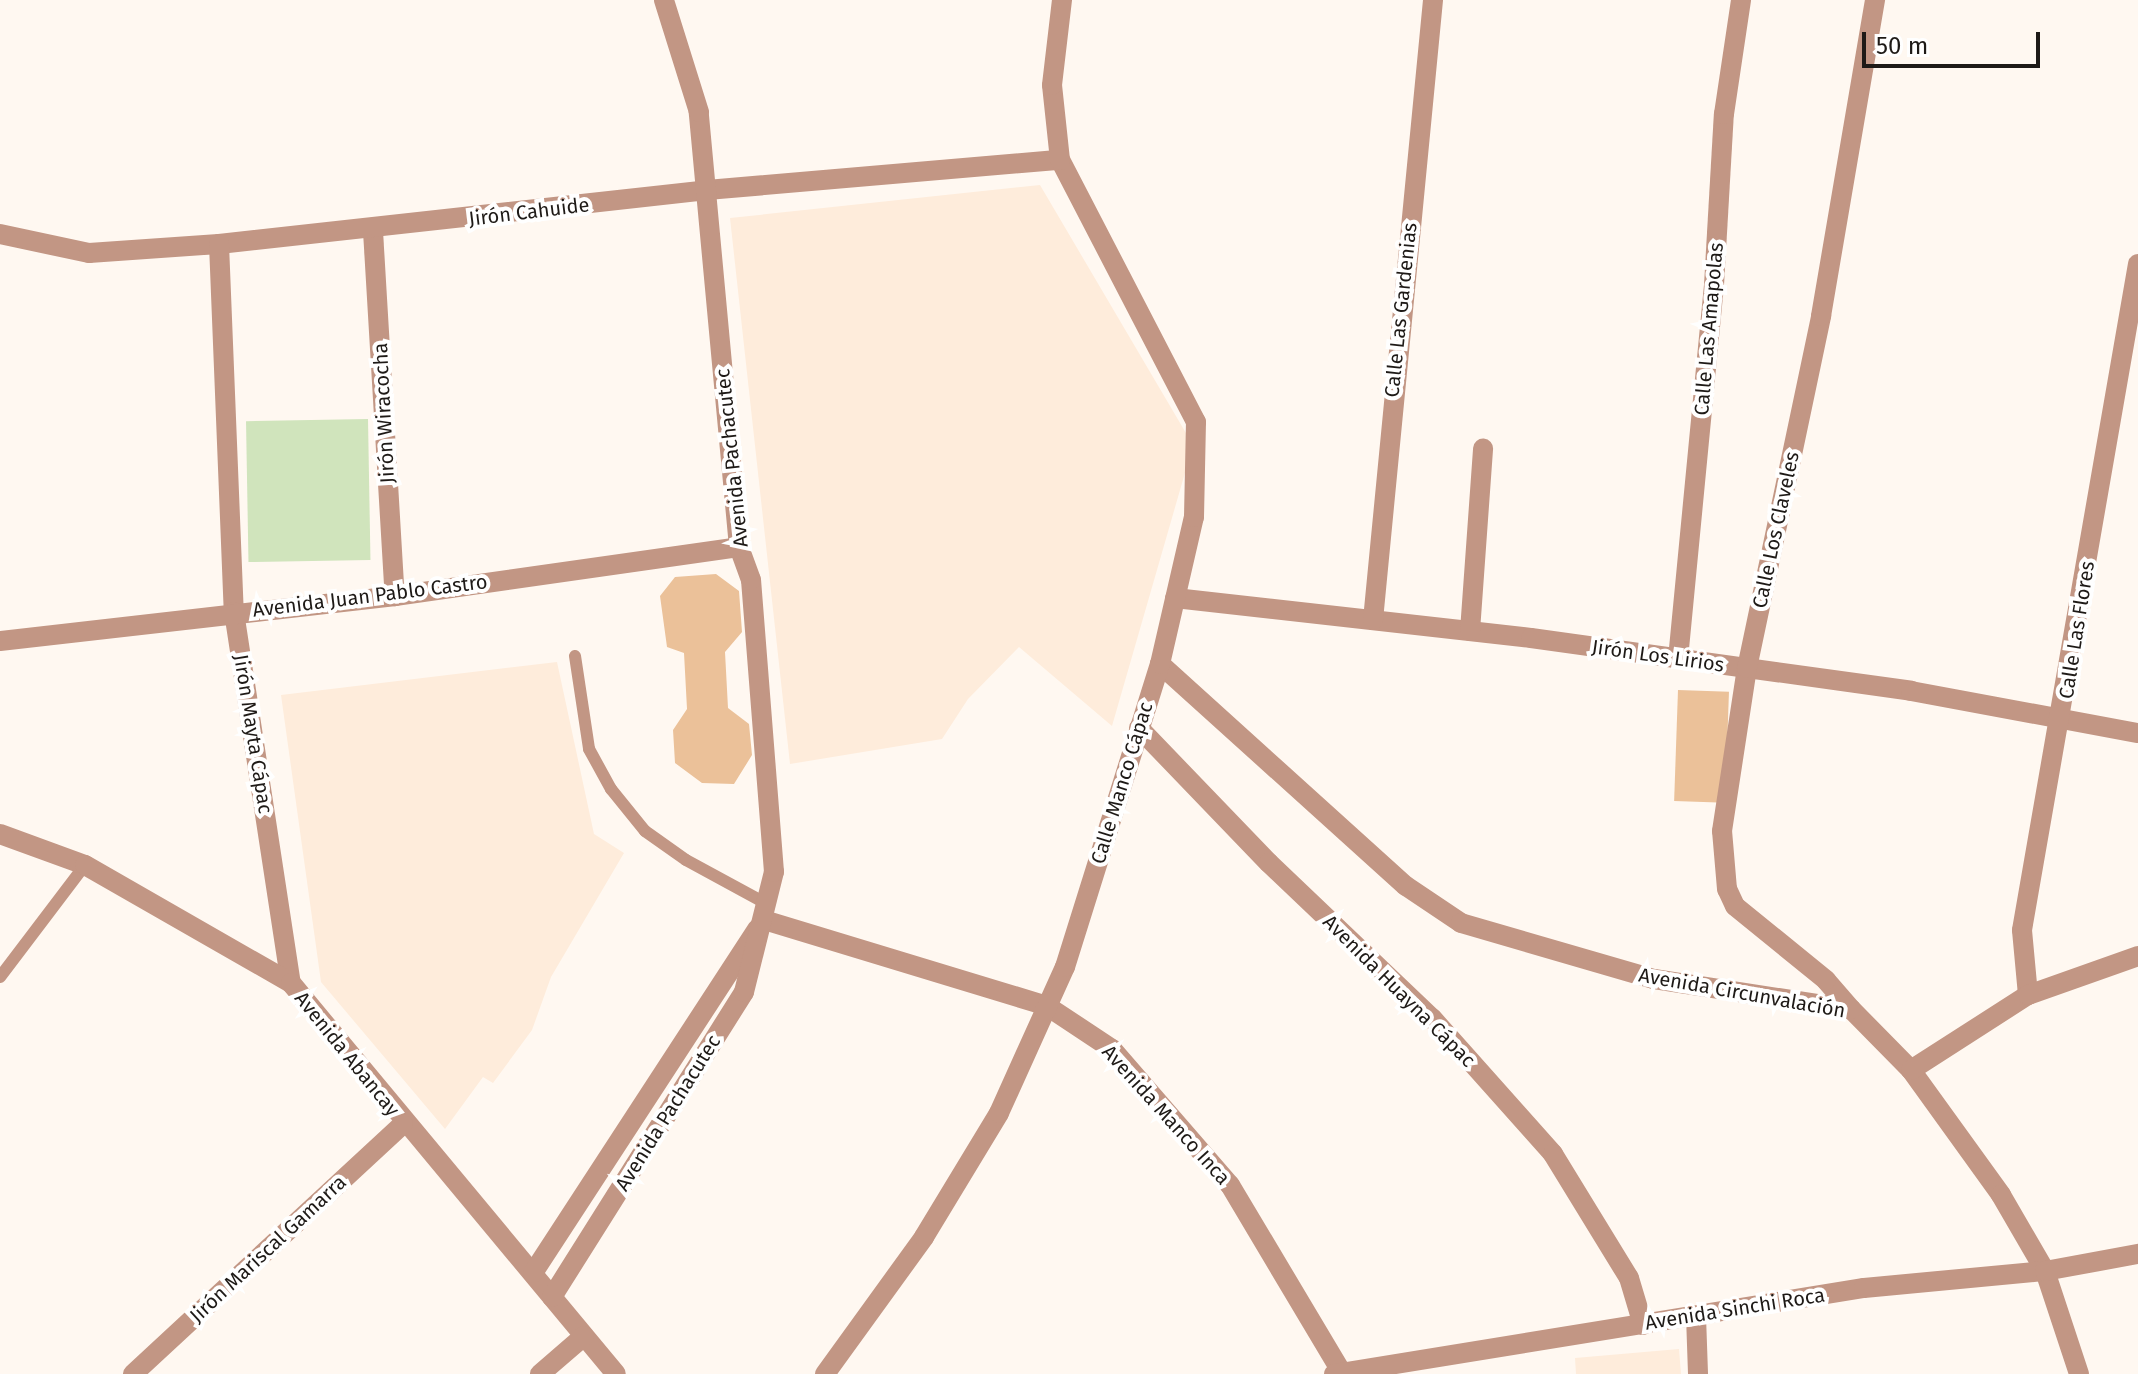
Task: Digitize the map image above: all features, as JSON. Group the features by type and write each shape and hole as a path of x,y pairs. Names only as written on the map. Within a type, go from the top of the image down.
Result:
{"street":[{"name":"Avenida Pachacutec","path":"552,1297 744,992 774,872 751,580 739,547 699,112 664,0"},
{"path":"1060,160 1052,85 1062,0"},
{"name":"Calle Las Gardenias","path":"1373,620 1433,0"},
{"name":"Calle Las Amapolas","path":"1678,659 1714,285 1724,114 1741,0"},
{"name":"Calle Los Claveles","path":"1851,1009 1826,980 1735,906 1727,889 1722,831 1747,668 1821,316 1875,0"},
{"name":"Jirón Cahuide","path":"0,234 89,253 219,244 373,231 707,190 1060,160"},
{"name":"Calle Manco Cápac","path":"825,1374 924,1237 999,1113 1065,967 1160,664 1194,517 1196,422 1060,160"},
{"name":"Jirón Wiracocha","path":"373,231 395,596"},
{"name":"Jirón Mayta Cápac","path":"219,244 234,612 291,983"},
{"name":"Calle Las Flores","path":"2028,995 2022,930 2062,719 2138,264"},
{"path":"1470,631 1483,448"},
{"name":"Avenida Juan Pablo Castro","path":"0,641 395,596 739,547"},
{"name":"Jirón Los Lirios","path":"1175,598 1470,631 1747,668 2138,733"},
{"name":"Avenida Circunvalación","path":"1160,664 1406,886 1461,923 1654,979 1851,1009 1911,1070 2001,1195 2045,1271 2079,1374"},
{"name":"Avenida Huayna Cápac","path":"1139,728 1269,863 1432,1018 1553,1154 1629,1278 1643,1325"},
{"name":"Avenida Abancay","path":"0,834 85,865 291,983 403,1124 616,1374"},
{"name":"Avenida Pachacutec","path":"533,1273 766,912"},
{"name":"Avenida Manco Inca","path":"766,912 1047,1006 1112,1049 1230,1185 1338,1373"},
{"path":"1911,1070 2028,995 2138,956"},
{"name":"Jirón Mariscal Gamarra","path":"133,1374 403,1124"},
{"name":"Avenida Sinchi Roca","path":"1338,1373 1864,1288 2045,1271 2138,1254"},
{"path":"1696,1316 1698,1374"},
{"path":"540,1374 584,1336"}],"lane":[{"path":"575,656 589,749 611,789 645,831 766,912"},
{"path":"0,977 85,865"}],"shaded area":[{"path":"1040,185 1193,445 1112,726 1019,647 968,699 942,739 790,764 730,218"},
{"path":"557,662 594,834 624,853 551,977 532,1030 493,1083 483,1077 445,1129 321,982 281,695"},
{"path":"1679,1349 1681,1374 1576,1374 1575,1358"}],"green space":[{"path":"368,419 370,560 248,562 246,421"}],"building":[{"path":"716,574 739,591 742,632 725,652 728,708 749,724 752,755 734,784 702,783 675,763 673,730 687,709 684,653 667,647 660,596 675,577"},
{"path":"1678,690 1729,692 1725,803 1674,801"}]}
